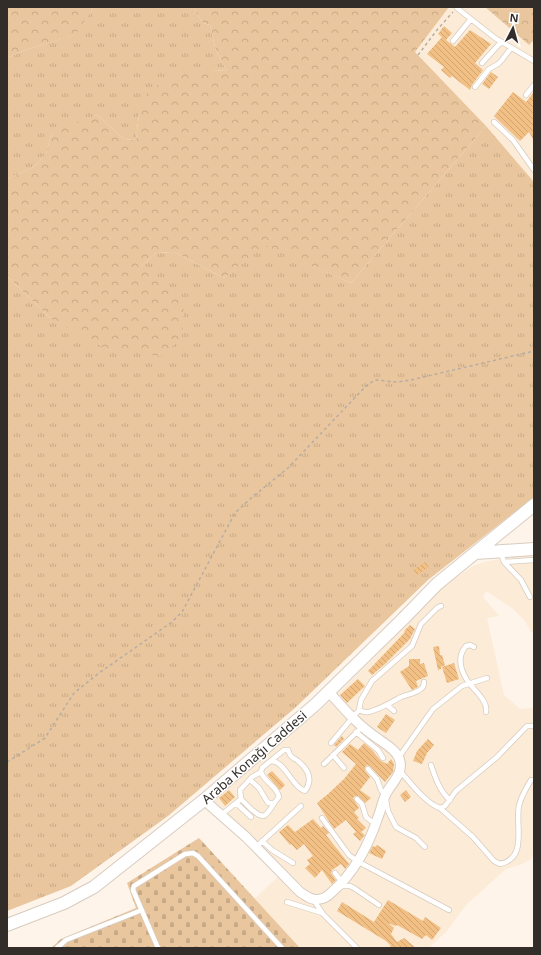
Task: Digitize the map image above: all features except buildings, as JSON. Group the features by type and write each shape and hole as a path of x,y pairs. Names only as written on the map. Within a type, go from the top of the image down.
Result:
{"main road":[{"name":"Araba Konağı Caddesi","path":"7,925 64,903 94,887 204,800 329,692 403,620 437,584 534,505"},
{"path":"475,553 502,557 534,549"}],"street":[{"path":"204,800 259,844 300,892 313,900 326,897 353,869 375,824 385,795 400,772 399,758 388,745 360,729 353,718 329,692"}],"lane":[{"path":"457,8 501,42 534,61"},
{"path":"453,41 471,19"},
{"path":"482,63 501,42"},
{"path":"475,87 489,69 498,64 511,48"},
{"path":"526,95 534,85"},
{"path":"494,122 513,140 534,170"},
{"path":"502,557 534,560"},
{"path":"502,557 521,580 530,596"},
{"path":"331,743 359,710 361,700 372,681 412,646 421,624 440,606"},
{"path":"474,647 470,645 466,646 461,653 460,660 469,683 486,706 486,712"},
{"path":"399,758 433,709 462,686 487,678"},
{"path":"359,710 367,712 387,705 422,688 424,686 424,682"},
{"path":"387,705 394,711"},
{"path":"440,808 445,806 456,791 497,757 527,726 534,726"},
{"path":"324,764 360,729 378,750 382,758"},
{"path":"260,772 278,792 279,797 267,814 262,816 252,810 241,799 240,790 256,773 260,772 262,768 284,750 288,750 291,756 299,762 309,774 310,778 305,791 300,789 279,764 271,761"},
{"path":"333,756 344,768"},
{"path":"431,765 440,787 450,800"},
{"path":"368,769 377,779 381,790 385,795 388,811 396,827 416,838 425,847"},
{"path":"400,772 435,807 440,808 473,837 494,861 500,864 508,863 516,854 519,842 517,822 519,806 530,780"},
{"path":"250,780 259,788 268,803 274,803"},
{"path":"221,815 241,799"},
{"path":"357,799 362,804 366,817 375,824"},
{"path":"236,803 251,817"},
{"path":"293,863 259,844 301,806"},
{"path":"322,818 349,855 357,861 449,910"},
{"path":"158,948 133,890 134,886 185,854 193,853 198,856 282,948"},
{"path":"335,873 340,884 354,888 379,905"},
{"path":"313,900 322,913 357,948"},
{"path":"288,902 322,913"},
{"path":"57,948 66,940 142,910"}],"path":[{"path":"418,55 437,30 457,8"},
{"path":"7,762 45,738 74,693 99,673 172,622 182,612 235,513 288,468 366,386 375,380 397,382 411,380 534,351"}],"shaded area":[{"path":"449,7 485,7 529,45 534,40 534,182 486,126 415,52"},
{"path":"534,554 534,632 532,633 524,620 512,608 486,591 483,597 499,616 487,618 504,695 520,709 534,708 534,850 531,859 522,864 506,869 466,905 447,931 429,948 300,948 254,899 279,876 206,806 324,707 379,653 438,590 473,566 488,561"}],"green space":[{"path":"7,7 94,7 75,35 25,50 7,58"},
{"path":"94,7 193,7 203,23 210,25 216,51 227,71 213,70 139,114 136,140 124,139 97,115 51,135 46,154 34,167 7,179 7,58 25,50 74,35"},
{"path":"193,7 449,7 415,52 486,126 351,283 264,245 224,278 174,252 156,253 141,266 184,303 182,335 163,357 102,347 50,318 7,276 7,179 34,167 46,154 51,135 72,124 97,115 124,139 136,140 139,114 148,91 172,75 213,70 227,71 216,51 210,25 203,23"},
{"path":"485,7 534,7 534,40 529,45"},
{"path":"486,126 534,182 534,497 428,580 295,708 168,816 71,886 7,911 7,276 50,318 141,266 156,253 174,252 224,278 264,244 351,283"},
{"path":"199,838 300,948 51,948 61,939 136,908 127,883"}]}
